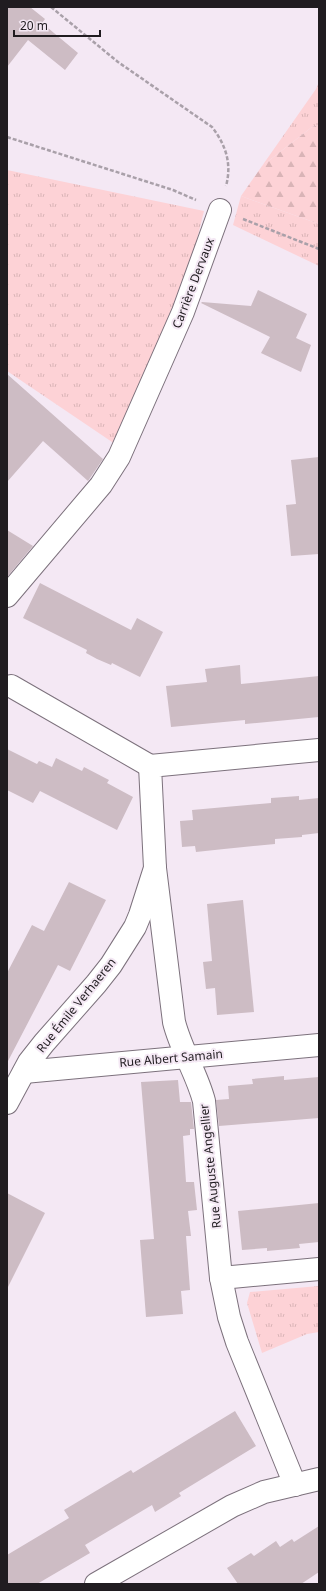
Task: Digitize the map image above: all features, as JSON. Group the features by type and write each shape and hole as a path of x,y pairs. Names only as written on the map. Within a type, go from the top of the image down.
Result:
{"street":[{"name":"Carrière Dervaux","path":"7,596 100,485 119,458 183,312 220,210"},
{"path":"11,686 150,766 319,750"},
{"name":"Rue Émile Verhaeren","path":"7,1103 24,1072 44,1043 111,965 135,927 155,868 150,766"},
{"name":"Rue Auguste Angellier","path":"155,868 174,1022 202,1092 204,1101 221,1278 229,1317 237,1342 295,1485"},
{"name":"Rue Albert Samain","path":"24,1072 319,1045"},
{"path":"221,1278 319,1269"},
{"path":"96,1584 232,1506 264,1492 319,1479"}],"path":[{"path":"51,7 118,62 212,127 220,138 226,151 230,168 220,210"},
{"path":"7,137 173,190 319,249"}],"green space":[{"path":"319,82 319,125 312,127 262,166 316,89"},
{"path":"319,125 319,224 241,196 262,166 312,127"},
{"path":"7,170 204,211 185,288 115,444 7,371"},
{"path":"241,196 319,224 319,266 233,225"},
{"path":"319,1286 319,1332 307,1334 262,1353 247,1303 250,1292"}],"building":[{"path":"7,7 30,7 45,19 42,23 78,53 65,70 28,40 7,67"},
{"path":"258,290 307,314 296,338 311,345 301,372 261,353 270,337 201,303 251,306"},
{"path":"7,374 103,459 88,481 43,441 7,482"},
{"path":"319,457 319,554 291,556 286,505 296,504 291,460"},
{"path":"7,530 33,546 7,577"},
{"path":"40,583 131,630 137,618 163,632 140,677 112,663 111,665 97,659 86,653 87,650 23,618"},
{"path":"240,665 241,684 319,676 319,717 245,724 245,720 171,727 166,686 207,682 205,669"},
{"path":"7,749 37,764 39,761 52,767 56,758 82,771 84,767 109,780 107,783 133,797 117,830 40,791 33,803 7,790"},
{"path":"299,796 299,800 319,798 319,833 302,835 302,837 275,839 275,844 196,852 195,846 182,847 180,821 193,820 192,810 271,803 271,798"},
{"path":"69,882 106,900 70,971 58,965 7,1063 7,973 32,925 44,931"},
{"path":"243,900 254,1012 217,1015 215,988 206,989 203,962 212,961 207,904"},
{"path":"284,1076 284,1080 319,1077 319,1118 219,1126 216,1100 229,1099 228,1086 253,1084 252,1079"},
{"path":"178,1080 180,1102 191,1102 194,1129 190,1129 190,1135 183,1136 186,1182 194,1182 197,1210 188,1211 191,1236 186,1236 190,1290 181,1291 183,1314 146,1317 140,1240 154,1239 141,1082"},
{"path":"7,1193 45,1213 7,1289"},
{"path":"319,1203 319,1242 299,1244 300,1248 267,1251 267,1248 242,1250 238,1211"},
{"path":"235,1411 256,1446 179,1493 181,1496 155,1512 152,1505 85,1545 90,1553 37,1584 7,1584 7,1555 69,1518 64,1510 131,1470 133,1473"},
{"path":"319,1526 319,1572 301,1584 238,1584 227,1568 251,1553 254,1556 276,1541 280,1547 292,1539 294,1542"}]}
